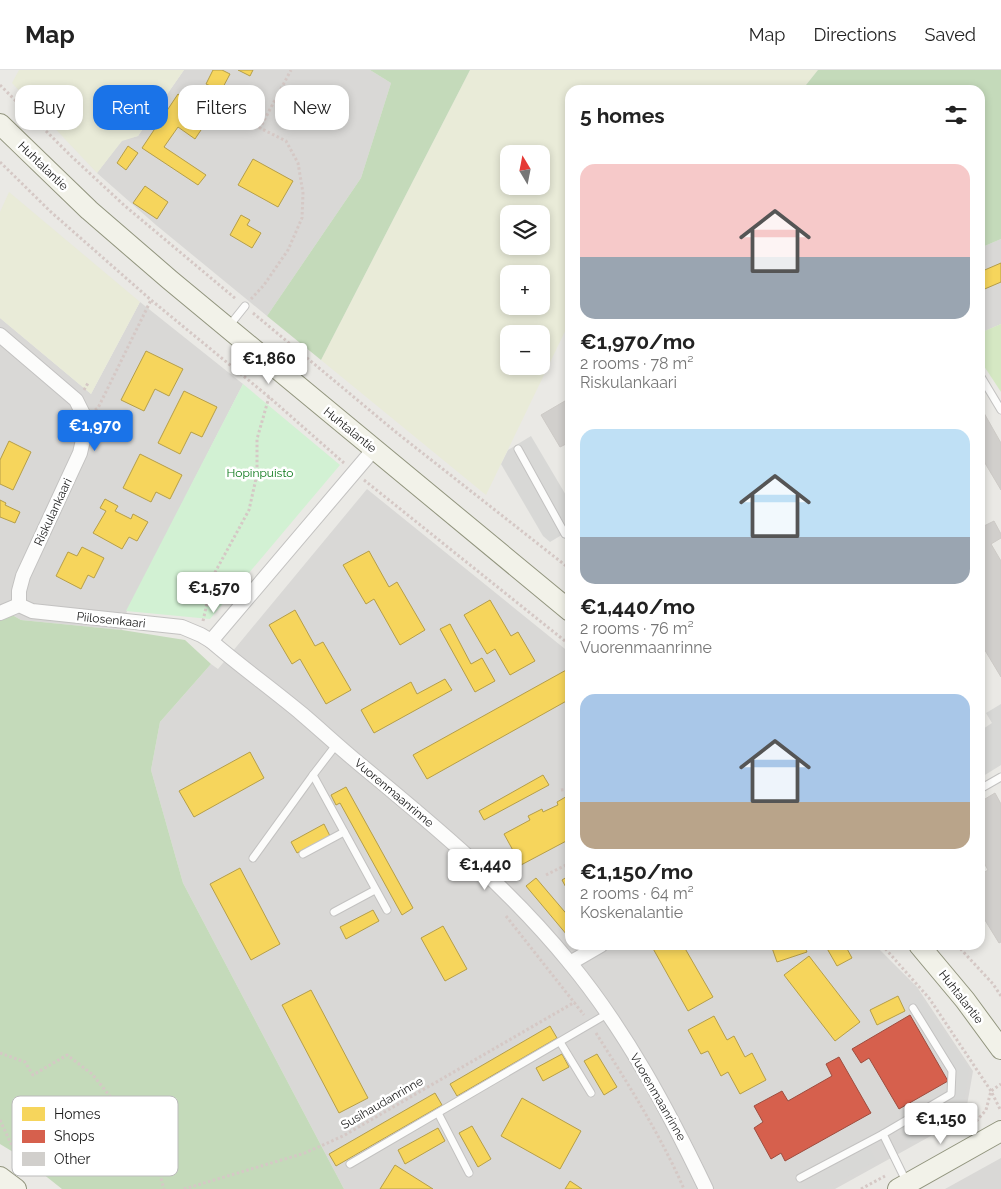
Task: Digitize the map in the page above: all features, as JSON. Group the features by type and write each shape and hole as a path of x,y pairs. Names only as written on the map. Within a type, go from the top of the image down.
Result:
{"main road":[{"name":"Huhtalantie","path":"0,124 89,210 227,328 565,606"},
{"name":"Huhtalantie","path":"923,950 965,1000 1001,1049"},
{"path":"901,1180 1001,1131"}],"street":[{"path":"0,335 76,400 84,416"},
{"name":"Riskulankaari","path":"19,605 19,591 23,576 80,453 86,427 84,416"},
{"path":"206,638 374,449"},
{"path":"0,613 19,605"},
{"name":"Piilosenkaari","path":"19,605 32,611 182,627 206,638"},
{"name":"Vuorenmaanrinne","path":"206,638 431,823 495,881 570,963 646,1072 677,1128 706,1189"},
{"path":"570,963 593,950"}],"lane":[{"path":"227,328 245,306"},
{"path":"985,383 1001,410"},
{"path":"518,449 565,532"},
{"path":"253,858 336,745"},
{"path":"313,775 387,910"},
{"path":"985,786 1001,777"},
{"path":"303,854 344,832"},
{"path":"334,912 375,890"},
{"path":"800,1178 883,1134 951,1094 952,1071 913,1008"},
{"path":"350,1164 607,1014"},
{"path":"560,1042 591,1093"},
{"path":"438,1113 469,1173"},
{"path":"883,1134 901,1180"}],"path":[{"path":"245,306 264,285 288,250 302,218 304,193 298,163 286,141 260,128 291,70"},
{"path":"0,85 71,156 125,206 397,433 565,565"},
{"path":"0,162 51,212 151,300 269,397 354,472 565,641"},
{"path":"84,416 98,408 151,300"},
{"path":"206,638 213,576 249,510 257,474 258,439 269,397"},
{"path":"561,790 565,790"},
{"path":"546,876 565,866"},
{"path":"506,915 591,1024 642,1105 669,1155 684,1189"},
{"path":"887,950 930,998 991,1091 1001,1111"},
{"path":"962,950 993,984 1001,996"},
{"name":"Susihaudanrinne","path":"184,1189 305,1153 344,1136 575,1002"},
{"path":"0,1053 25,1062 34,1075 67,1055 92,1074 110,1096"},
{"path":"966,1129 974,1124 986,1110 991,1091 1001,1084"},
{"path":"0,1120 12,1146"},
{"path":"160,1176 164,1189"},
{"path":"861,1189 901,1180"}],"shaded area":[{"path":"184,70 370,70 391,83 361,178 267,316 156,225 97,173 122,140 138,136 142,130 168,130 168,93"},
{"path":"1001,239 1001,324 985,331 985,246"},
{"path":"140,302 243,384 127,611 122,630 21,620 0,608 0,318 91,394"},
{"path":"531,436 565,494 565,533 550,542 543,536 501,464 508,450"},
{"path":"367,489 565,649 565,950 880,950 917,987 973,1071 965,1117 835,1189 344,1189 183,883 151,770 160,722 211,664 218,669"},
{"path":"1001,704 1001,765 985,775 985,728 992,723 986,713"},
{"path":"920,997 969,1070 962,1113 909,1144 901,1128 952,1099 957,1071 910,1003"},
{"path":"868,1146 876,1161 825,1189 807,1189 803,1182"},
{"path":"1001,1158 1001,1189 945,1189"}],"green space":[{"path":"19,70 184,70 168,93 168,85 93,85 93,130 142,130 138,136 122,141 97,173 56,130 83,130 83,85 15,86 12,83"},
{"path":"370,70 470,70 321,360 267,316 361,178 391,83"},
{"path":"470,70 818,70 806,85 565,85 565,331 550,362 550,325 500,325 500,375 544,375 486,495 321,360"},
{"path":"818,70 1001,70 1001,239 985,246 985,85 806,85"},
{"path":"9,192 140,302 91,394 0,318 0,212"},
{"path":"1001,324 1001,392 985,368 985,331"},
{"name":"Hopinpuisto","path":"243,384 340,465 210,619 126,611"},
{"path":"0,608 21,620 122,630 185,640 211,664 160,722 151,770 183,883 344,1189 62,1189 46,1176 178,1176 178,1096 12,1096 12,1151 0,1144"}],"building: Homes":[{"path":"213,70 222,70 230,74 224,85 206,84"},
{"path":"238,70 253,70 250,76"},
{"path":"178,94 178,127 164,147 206,175 198,185 142,148 154,130 168,130 168,109"},
{"path":"182,130 201,130 195,139"},
{"path":"128,146 138,153 126,170 117,163"},
{"path":"253,159 293,181 278,207 238,185"},
{"path":"145,186 168,202 157,219 133,203"},
{"path":"241,215 250,220 247,225 261,233 252,248 230,235"},
{"path":"1001,263 1001,282 985,289 985,270"},
{"path":"146,351 183,369 169,396 155,389 144,411 121,400"},
{"path":"184,391 217,407 202,437 191,432 180,454 158,443"},
{"path":"9,441 31,452 13,490 0,484 0,460"},
{"path":"140,454 182,475 170,499 156,492 151,502 123,488"},
{"path":"105,499 118,506 115,511 131,519 133,514 148,522 137,541 129,537 122,549 93,533 106,511 100,508"},
{"path":"0,500 6,503 5,505 20,512 15,523 0,517"},
{"path":"82,547 104,558 94,578 88,575 81,589 56,576 68,552 77,556"},
{"path":"369,551 389,587 397,582 425,630 400,645 374,599 366,604 343,565"},
{"path":"490,600 511,636 518,632 535,661 510,675 495,649 487,654 464,615"},
{"path":"295,610 315,646 323,642 351,690 326,704 300,659 292,664 269,625"},
{"path":"450,624 471,664 482,658 495,681 475,692 440,629"},
{"path":"565,671 565,702 427,779 413,755"},
{"path":"445,679 452,690 374,733 361,710 411,682 417,694"},
{"path":"250,752 264,778 194,817 179,791"},
{"path":"543,775 549,785 484,820 479,811"},
{"path":"346,787 413,908 402,915 340,803 336,805 331,795"},
{"path":"565,797 565,842 521,865 504,834 530,820 528,816 542,809 543,812 558,805 557,802"},
{"path":"324,824 330,836 297,853 291,842"},
{"path":"240,868 280,944 251,960 210,884"},
{"path":"536,878 565,912 565,933 526,886"},
{"path":"373,910 379,921 346,939 340,927"},
{"path":"443,926 467,969 445,981 421,938"},
{"path":"654,950 686,950 713,997 688,1011"},
{"path":"773,950 806,950 807,952 777,962"},
{"path":"828,950 848,950 852,958 837,966"},
{"path":"809,956 860,1022 835,1041 784,975"},
{"path":"311,990 368,1098 339,1113 282,1005"},
{"path":"898,996 905,1011 877,1025 870,1010"},
{"path":"714,1016 727,1040 734,1036 745,1057 752,1053 766,1080 740,1094 728,1072 721,1076 708,1051 701,1054 688,1030"},
{"path":"550,1026 557,1038 457,1096 450,1084"},
{"path":"562,1054 569,1067 543,1081 536,1068"},
{"path":"597,1054 617,1087 604,1095 584,1061"},
{"path":"435,1093 442,1105 336,1166 329,1154"},
{"path":"522,1098 581,1131 560,1169 501,1136"},
{"path":"472,1126 491,1159 478,1167 459,1133"},
{"path":"438,1128 445,1141 405,1164 398,1150"},
{"path":"395,1165 433,1189 380,1189"},
{"path":"570,1181 582,1189 565,1189"}],"building: Shops":[{"path":"910,1015 948,1081 899,1109 869,1058 861,1063 852,1049"},
{"path":"839,1057 871,1113 785,1161 781,1153 771,1159 754,1128 763,1122 754,1106 782,1091 788,1101 832,1076 826,1064"}],"building: Other":[{"path":"565,401 565,444 560,447 541,415"},
{"path":"985,415 1001,443 1001,490 985,463"},
{"path":"994,521 1001,534 1001,538 991,544 1001,561 1001,677 985,650 985,526"},
{"path":"995,793 1001,804 1001,942 999,943 985,920 985,872 988,870 985,865 985,799"}]}
